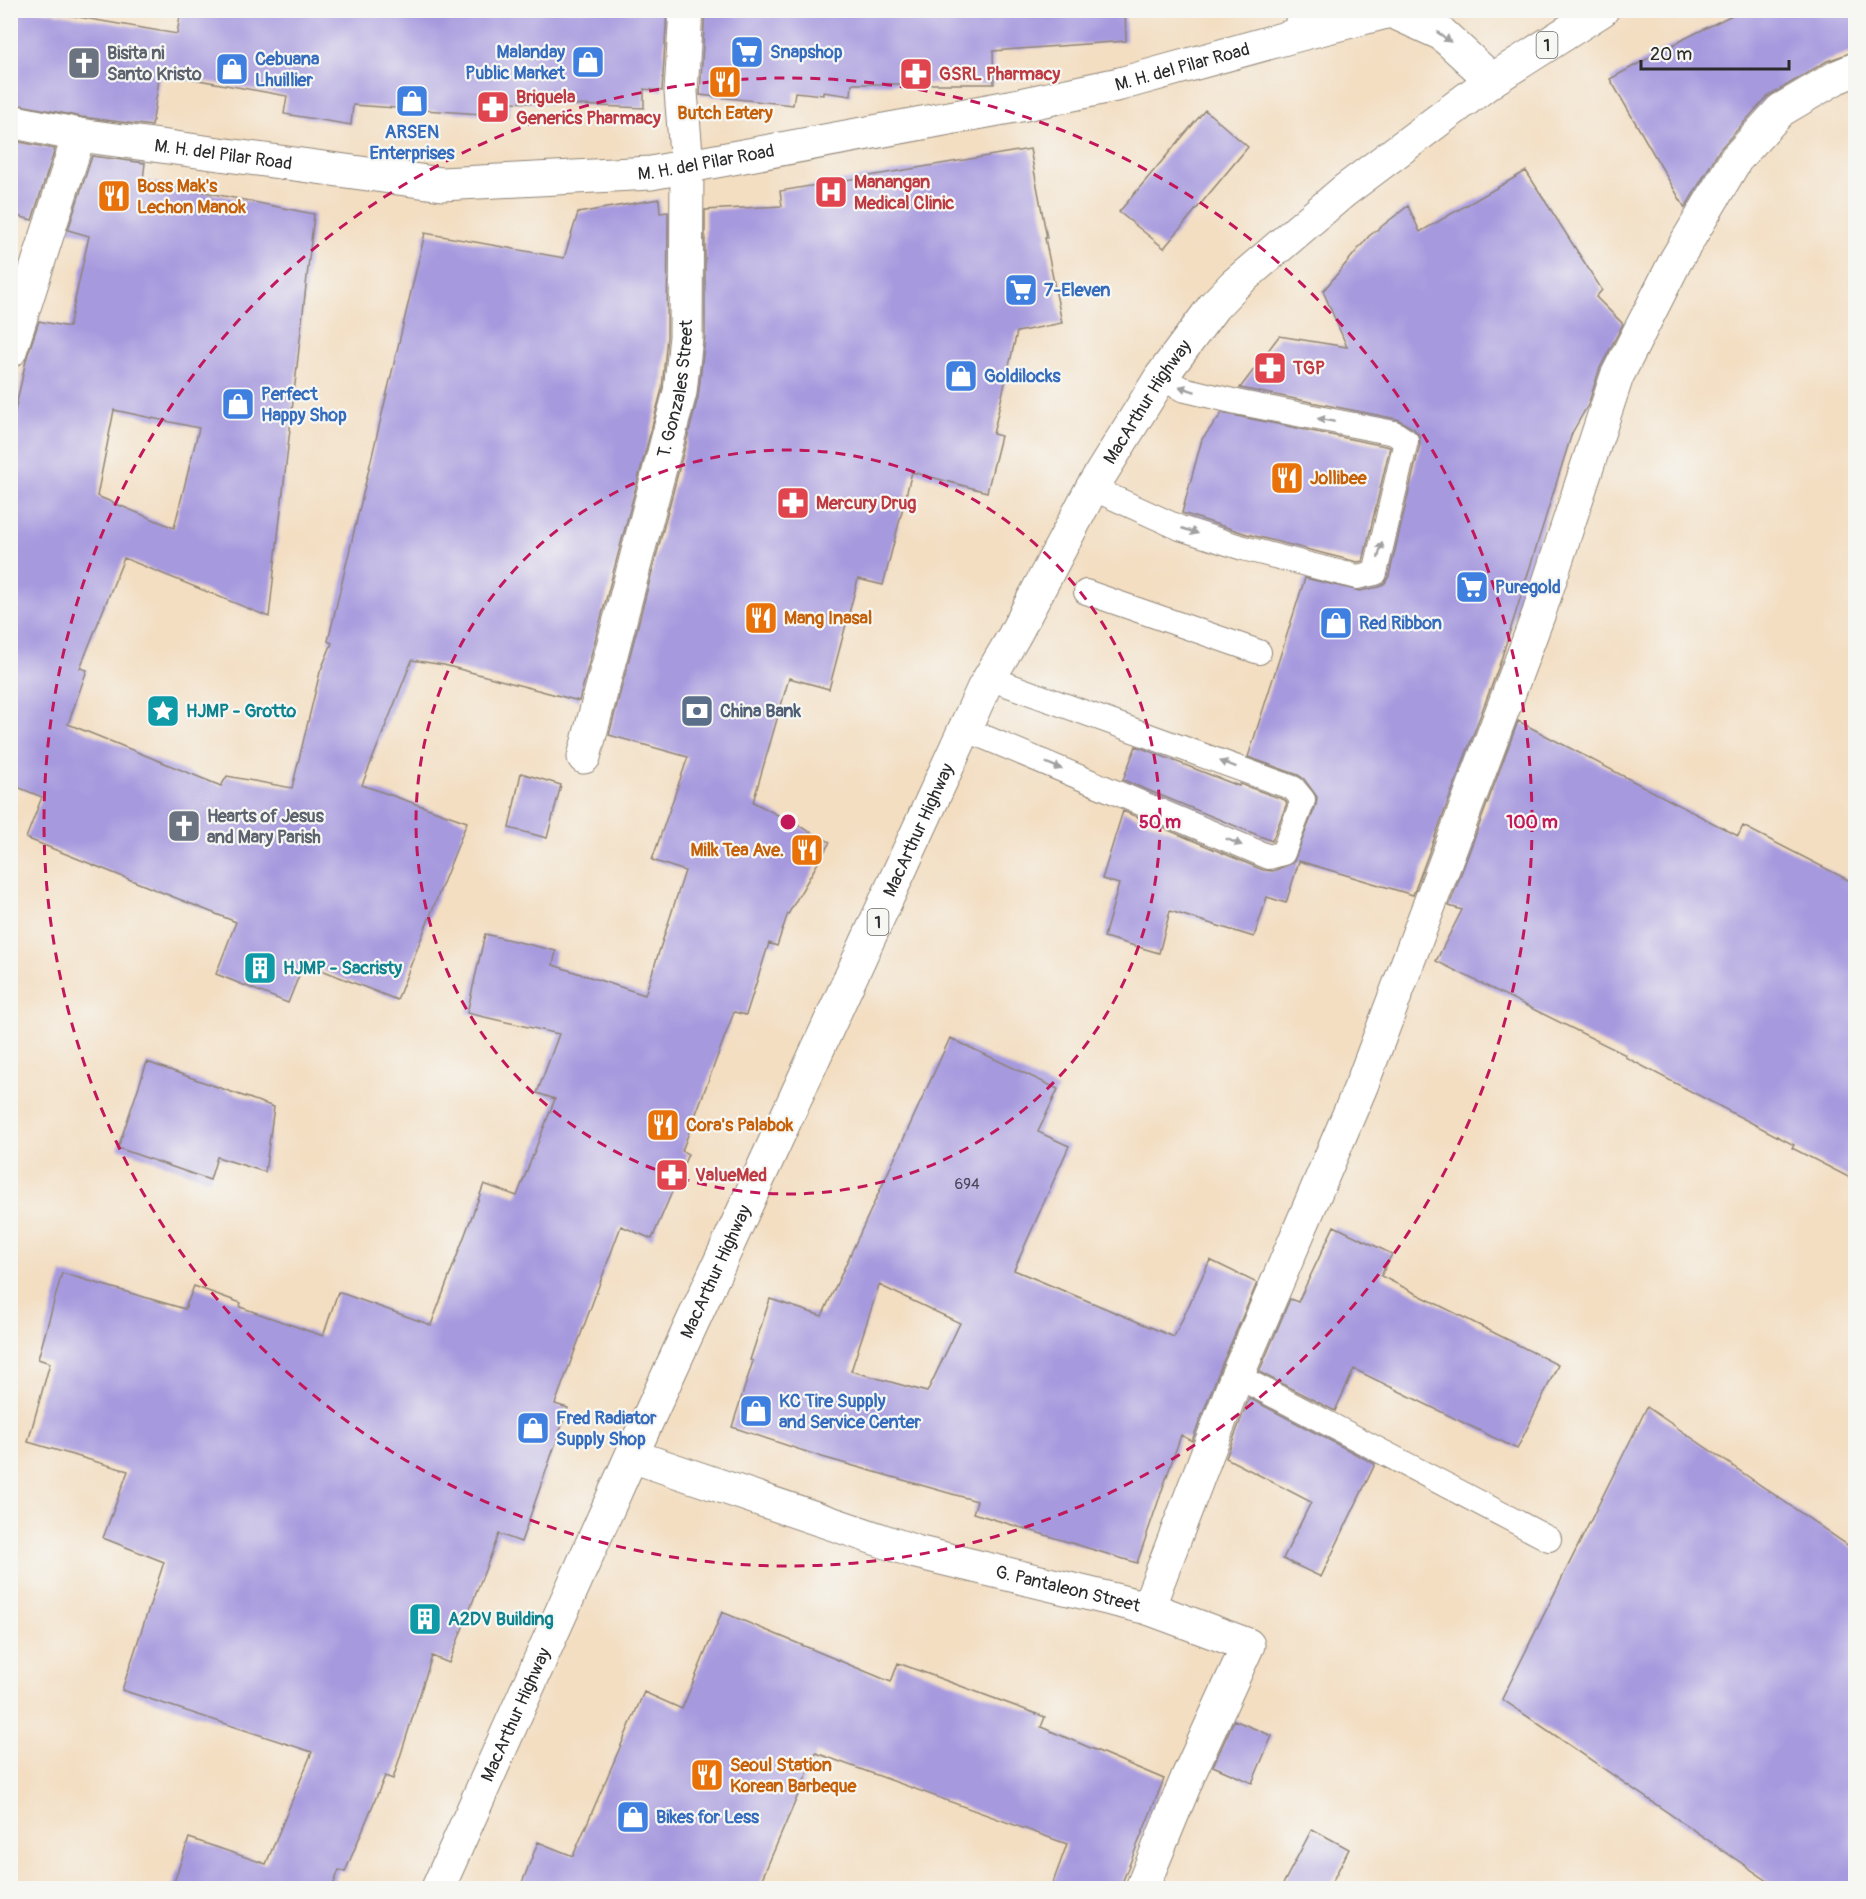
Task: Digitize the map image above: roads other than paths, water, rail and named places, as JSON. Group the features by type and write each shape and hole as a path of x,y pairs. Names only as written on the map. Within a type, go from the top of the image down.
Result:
{"main road":[{"name":"T. Gonzales Street","path":"584,757 680,392 686,337 687,166 681,92 686,10"},
{"name":"MacArthur Highway","path":"438,1888 632,1456 965,729 989,678 1014,636 1092,488 1161,377 1214,306 1234,285 1344,192 1492,80 1602,10"},
{"name":"M. H. del Pilar Road","path":"10,121 79,135 442,184 651,173 1120,84 1297,23 1393,11 1442,34 1492,80"},
{"path":"1148,1608 1237,1376 1362,1084 1539,613 1617,376 1676,260 1736,159 1781,110 1837,77 1856,69"},
{"path":"10,351 79,135"},
{"name":"G. Pantaleon Street","path":"632,1456 916,1552 1148,1608 1248,1645 1189,1774 1142,1888"}],"lane":[{"path":"1092,488 1180,528 1243,548 1357,577 1375,573 1406,441 1394,433 1182,389 1161,377"},
{"path":"1086,592 1260,652"},
{"path":"965,729 1269,857 1283,853 1289,843 1303,800 1293,788 989,678"},
{"path":"1237,1376 1549,1539"}],"place":[{"name":"Snapshop","path":"747,52"},
{"name":"Malanday Public Market","path":"588,62"},
{"name":"Bisita ni Santo Kristo","path":"84,63"},
{"name":"Cebuana Lhuillier","path":"232,69"},
{"name":"GSRL Pharmacy","path":"916,74"},
{"name":"Butch Eatery","path":"725,82"},
{"name":"ARSEN Enterprises","path":"412,101"},
{"name":"Briguela Generics Pharmacy","path":"493,107"},
{"name":"Manangan Medical Clinic","path":"831,192"},
{"name":"Boss Mak's Lechon Manok","path":"114,196"},
{"name":"7-Eleven","path":"1021,290"},
{"name":"TGP","path":"1270,368"},
{"name":"Goldilocks","path":"961,376"},
{"name":"Perfect Happy Shop","path":"238,404"},
{"name":"Jollibee","path":"1287,478"},
{"name":"Mercury Drug","path":"793,503"},
{"name":"Puregold","path":"1472,587"},
{"name":"Mang Inasal","path":"761,618"},
{"name":"Red Ribbon","path":"1336,623"},
{"name":"HJMP - Grotto","path":"163,711"},
{"name":"China Bank","path":"697,711"},
{"name":"Hearts of Jesus and Mary Parish","path":"184,826"},
{"name":"Milk Tea Ave.","path":"807,850"},
{"name":"HJMP - Sacristy","path":"260,968"},
{"name":"Cora's Palabok","path":"663,1125"},
{"name":"ValueMed","path":"672,1175"},
{"name":"KC Tire Supply and Service Center","path":"756,1411"},
{"name":"Fred Radiator Supply Shop","path":"533,1428"},
{"name":"A2DV Building","path":"425,1619"},
{"name":"Seoul Station Korean Barbeque","path":"707,1775"},
{"name":"Bikes for Less","path":"633,1817"}]}
